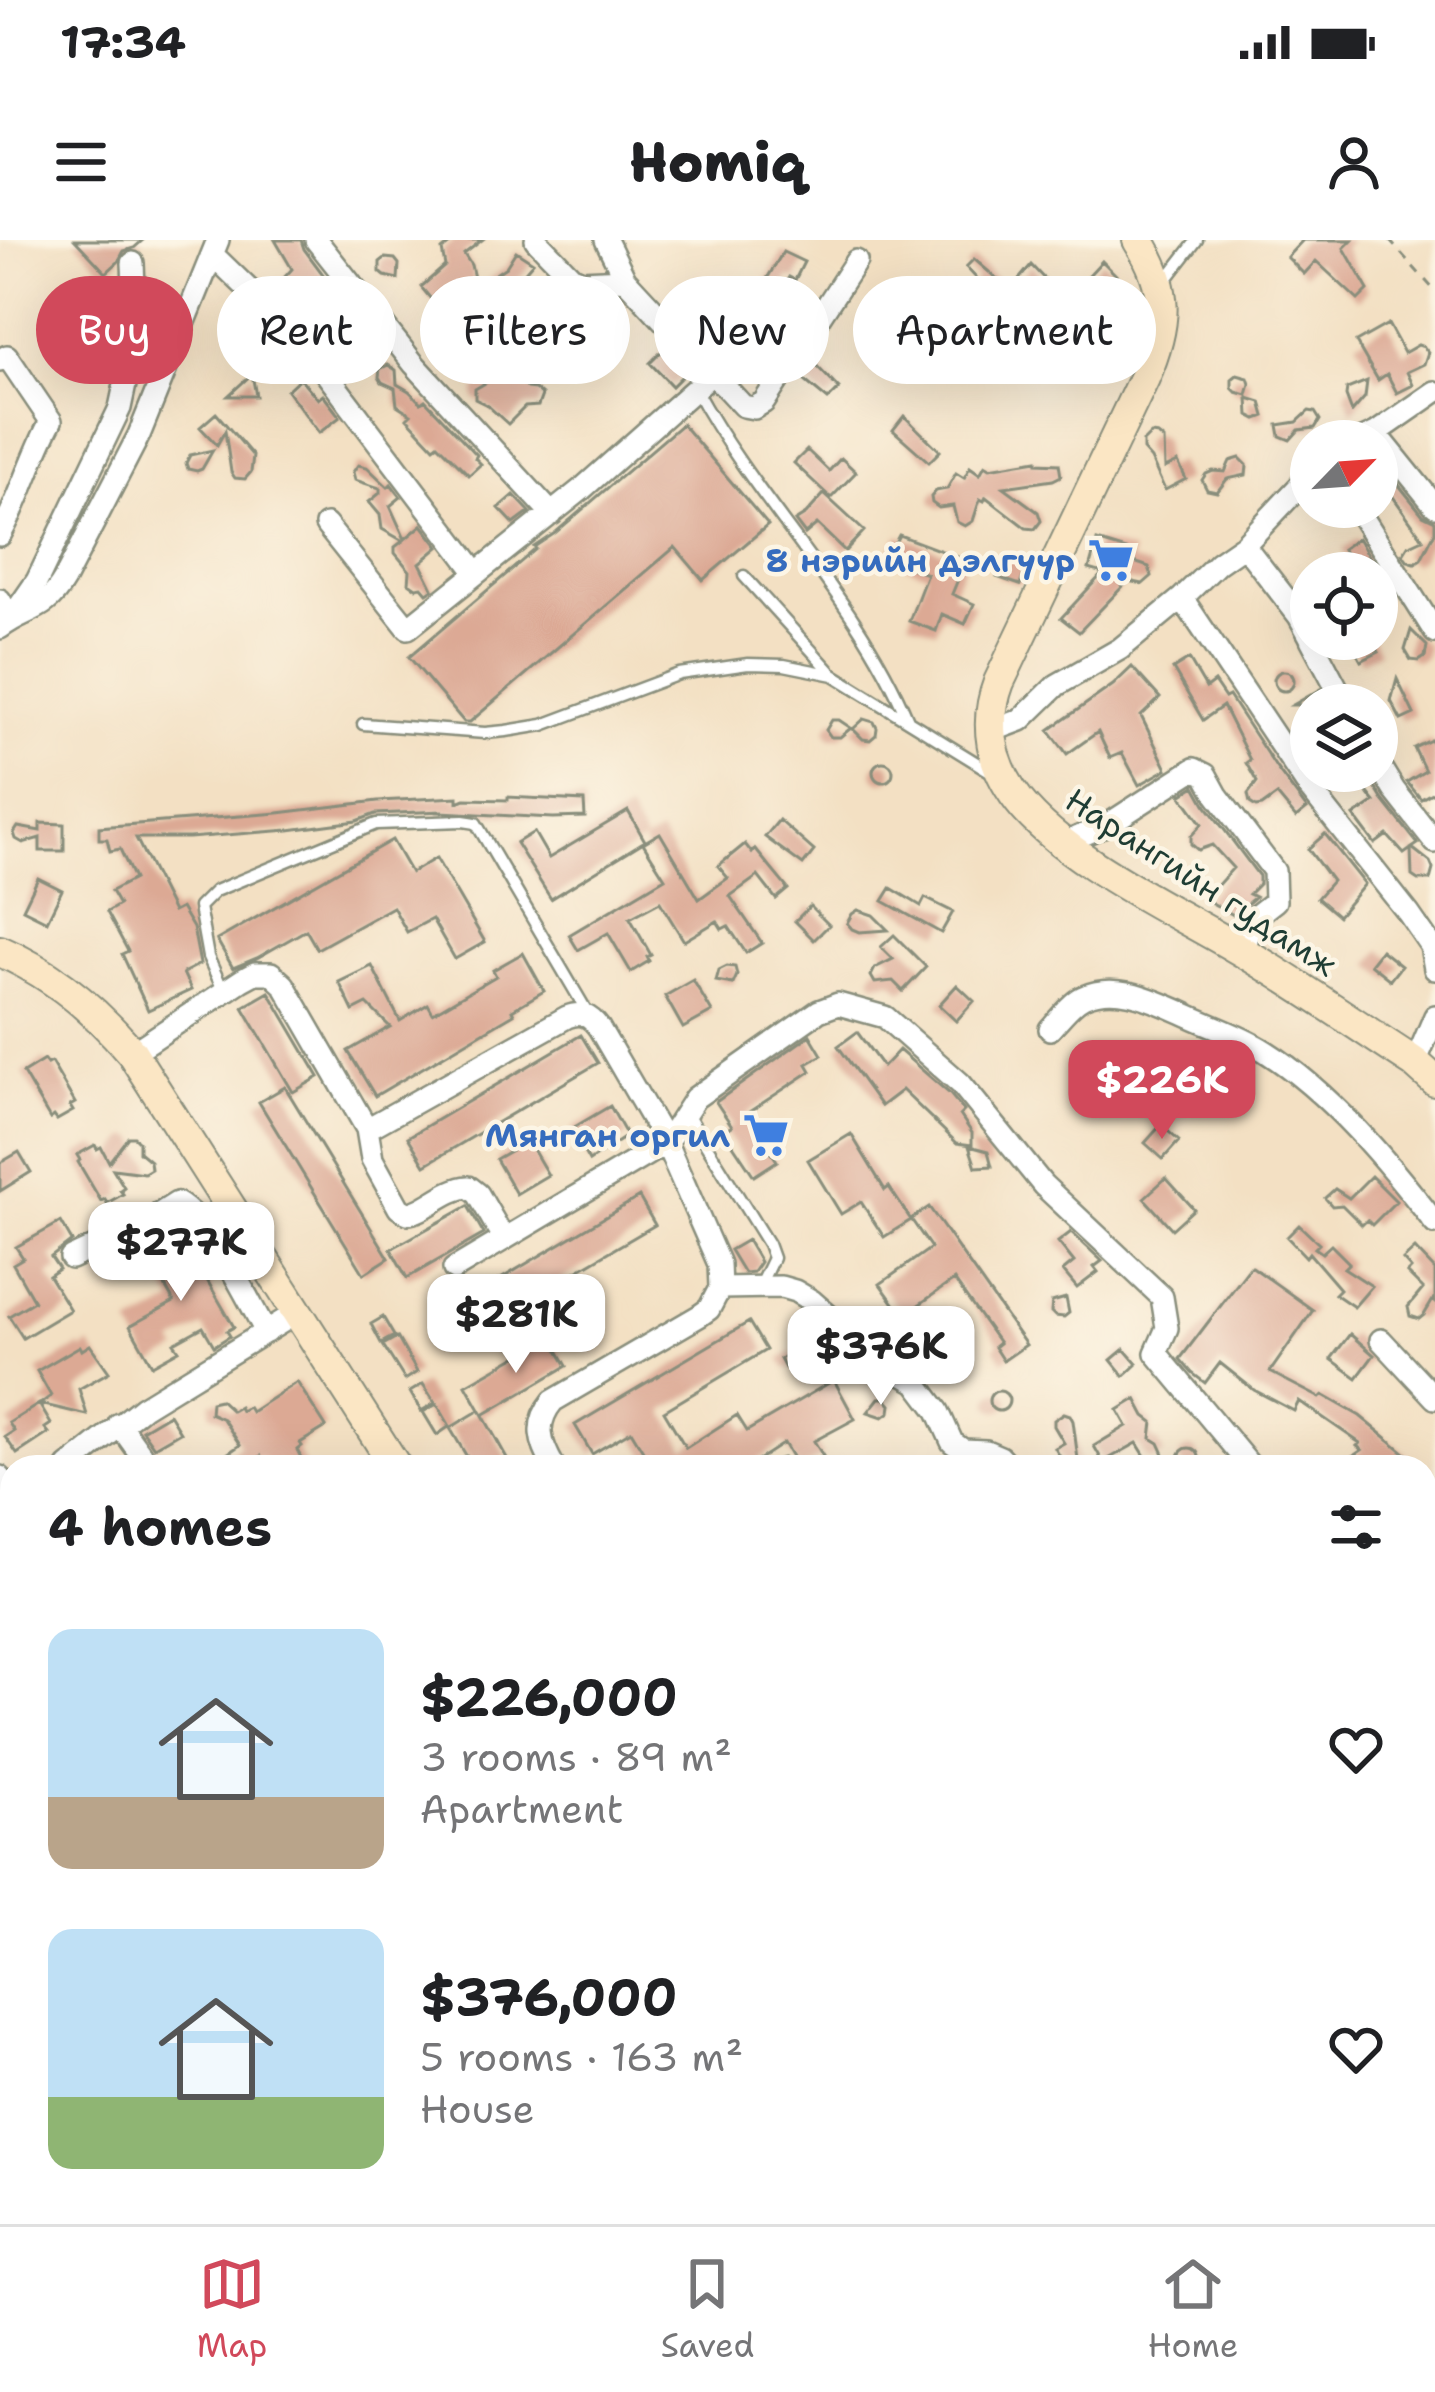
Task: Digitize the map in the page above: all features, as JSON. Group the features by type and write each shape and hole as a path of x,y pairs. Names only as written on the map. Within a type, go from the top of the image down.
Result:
{"main road":[{"path":"989,732 990,712 1009,657 1153,357 1161,327 1160,286 1138,240"},
{"name":"Нарангийн гудамж","path":"989,732 1006,781 1029,813 1065,843 1244,952 1425,1072"},
{"path":"0,951 62,985 132,1053 388,1455"}],"street":[{"path":"316,240 414,364 552,514"},
{"path":"536,240 571,276"},
{"path":"606,240 624,276"},
{"path":"3,616 41,607 64,580 139,435 216,248 300,339 477,573"},
{"path":"829,302 856,261"},
{"path":"3,616 38,581 119,407 136,332 133,263"},
{"path":"630,284 654,309"},
{"path":"0,360 7,356 51,421 37,446 17,506 0,535"},
{"path":"326,525 408,628 552,514 703,384"},
{"path":"724,384 743,406 754,408 776,384"},
{"path":"1393,420 1435,392"},
{"path":"1398,468 1435,506"},
{"path":"989,732 1028,714 1057,685 1120,649 1244,545 1290,493"},
{"path":"1369,528 1435,632"},
{"path":"1244,545 1290,604"},
{"path":"1182,598 1310,789 1431,946 1435,970"},
{"path":"1065,843 1112,821 1194,769 1206,776 1274,871 1275,901 1252,919 1244,952"},
{"path":"1396,792 1435,842"},
{"path":"132,1053 255,973 272,973 367,1129 372,1159 401,1211 412,1212 455,1188 469,1186 505,1238"},
{"path":"1050,1029 1080,998 1115,990 1159,1002 1264,1051 1345,1119 1435,1223"},
{"path":"454,1269 666,1144 695,1098 819,1012 838,1004 885,1017 962,1084 1043,1185 1162,1298 1167,1328 1156,1353 1241,1455"},
{"path":"367,1129 579,1014 590,1017 604,1035 666,1144 719,1264 716,1299 699,1316 553,1401 540,1423 549,1455"},
{"path":"1425,1072 1435,1016"},
{"path":"71,1258 177,1203 190,1211 213,1243 266,1332"},
{"path":"720,1288 781,1287 812,1300 882,1363 916,1382 938,1411 952,1442 963,1450 995,1455"},
{"path":"82,1455 119,1424 298,1312"},
{"path":"1381,1340 1435,1398"},
{"path":"119,1424 141,1455"}],"lane":[{"path":"1160,286 1197,240"},
{"path":"696,391 735,458 863,632 908,721"},
{"path":"744,576 834,675 1006,781"},
{"path":"363,724 506,731 543,725 679,674 710,668 784,665 834,675"},
{"path":"224,992 208,957 199,907 215,891 376,824 463,821 476,823 590,1017"},
{"path":"686,1112 768,1244 770,1268 759,1286"}],"path":[{"path":"1389,240 1435,291"}],"building":[{"path":"75,240 143,240 124,251 106,273"},
{"path":"275,240 301,240 324,276 286,276 292,269"},
{"path":"455,240 482,240 464,254 474,276 434,276 445,266 442,250"},
{"path":"1303,240 1352,240 1344,248 1368,290 1358,300 1316,261 1304,274 1287,257"},
{"path":"516,251 533,262 521,276 492,276 506,267"},
{"path":"783,252 804,262 797,276 769,276"},
{"path":"395,259 398,279 380,272 380,262"},
{"path":"974,259 994,276 974,276 966,267"},
{"path":"1102,261 1117,276 1088,276"},
{"path":"1031,265 1041,276 1022,276"},
{"path":"1388,324 1404,353 1418,345 1428,352 1424,364 1407,372 1413,385 1397,393 1387,374 1378,380 1356,342"},
{"path":"396,370 397,384 421,403 425,400 481,464 469,475 438,444 434,447 407,418 411,414 397,405 395,388 386,384 396,384"},
{"path":"1237,375 1248,378 1247,395 1232,388"},
{"path":"829,379 839,389 828,400 809,384 829,384"},
{"path":"1367,381 1365,397 1352,412 1347,389"},
{"path":"241,384 254,384 256,396 228,396"},
{"path":"294,384 305,384 318,399 323,395 340,417 319,433 287,390"},
{"path":"484,384 524,384 542,395 538,406 525,407 508,424 475,399 475,389"},
{"path":"1248,398 1261,402 1265,416 1249,415"},
{"path":"1309,411 1320,420 1299,420"},
{"path":"216,413 253,456 245,479 231,472 225,431 217,445 200,427"},
{"path":"904,416 940,451 929,462 893,430"},
{"path":"1290,423 1290,440 1280,436 1278,425"},
{"path":"682,424 768,525 703,580 675,547 470,722 464,722 409,657"},
{"path":"1151,434 1164,440 1165,468 1178,462 1186,479 1165,490 1143,450"},
{"path":"213,450 202,469 188,469 190,455"},
{"path":"807,450 829,471 841,458 856,472 831,498 794,463"},
{"path":"1240,458 1247,465 1246,475 1227,479 1217,492 1207,490 1202,480 1206,474 1225,472 1230,461"},
{"path":"1037,460 1059,464 1061,476 1004,487 1038,512 1041,521 1035,529 1026,528 986,497 980,499 973,521 965,526 957,522 953,506 939,508 932,503 936,491 947,489 956,473 964,478 970,467 980,474 985,465"},
{"path":"358,465 367,467 388,487 391,484 401,497 390,506 405,539 422,525 439,547 420,563 433,589 427,593 409,583 410,571 395,553 403,541 382,529 380,515 369,502 380,488 355,480"},
{"path":"1398,484 1423,515 1435,521 1435,532 1421,559 1408,561 1403,554 1408,546 1423,539 1398,504"},
{"path":"824,494 864,531 845,551 817,524 805,534 795,521"},
{"path":"514,495 530,512 514,524 499,508"},
{"path":"899,535 966,560 952,594 974,604 965,624 942,614 936,631 909,621 927,574 886,559"},
{"path":"1358,538 1367,552 1344,552 1342,549"},
{"path":"1097,541 1133,552 1131,561 1149,567 1152,576 1143,584 1128,581 1079,632 1061,618 1103,573 1089,569"},
{"path":"1006,555 1028,564 1020,585 997,577"},
{"path":"1411,630 1427,646 1419,661 1411,660 1405,650"},
{"path":"1189,659 1206,688 1214,682 1225,698 1229,696 1290,792 1307,809 1296,818 1277,795 1262,806 1250,803 1248,794 1257,782 1223,706 1203,720 1173,669"},
{"path":"1132,667 1160,698 1141,716 1167,769 1139,785 1122,753 1110,758 1098,732 1067,754 1049,730"},
{"path":"1277,674 1291,674 1290,688 1277,688"},
{"path":"1397,679 1414,714 1401,720 1398,684"},
{"path":"864,719 877,728 870,740 853,729"},
{"path":"832,720 851,728 840,737 831,737 826,730"},
{"path":"1431,740 1435,791 1421,799 1407,782 1425,771 1414,748"},
{"path":"883,762 893,772 883,782 873,772"},
{"path":"1195,786 1259,876 1259,884 1249,894 1255,897 1237,917 1205,899 1233,868 1212,845 1198,850 1191,844 1191,836 1202,824 1181,795"},
{"path":"1367,792 1378,792 1418,844 1412,848 1430,862 1430,880 1412,876 1411,849 1404,854 1387,835 1375,844 1354,816 1375,802"},
{"path":"458,797 458,802 508,797 584,801 585,817 443,811 375,814 289,830 136,838 173,912 181,908 193,928 200,964 183,973 191,990 148,1010 122,954 128,951 107,912 119,905 111,891 134,879 120,849 110,851 107,839 99,839 99,827"},
{"path":"628,811 645,841 551,899 516,843 534,832 549,858"},
{"path":"779,820 814,851 803,865 765,837"},
{"path":"40,823 64,824 64,851 40,851 40,838 23,843 16,839 18,827 40,831"},
{"path":"660,833 699,899 728,878 718,866 745,844 752,853 755,849 788,889 776,899 758,876 730,896 762,943 746,953 728,926 722,929 717,921 684,941 660,902 630,918 651,955 631,972 608,933 578,950 569,935 665,878 643,843"},
{"path":"1325,834 1365,884 1338,916 1317,898 1332,881 1308,849"},
{"path":"392,840 411,873 436,858 485,942 455,959 432,919 407,932 393,907 317,949 306,930 233,968 217,940"},
{"path":"38,878 62,890 47,921 23,909"},
{"path":"891,888 921,906 925,898 953,912 941,933 883,901"},
{"path":"810,906 829,925 814,940 795,921"},
{"path":"858,910 873,915 888,930 852,929 847,923"},
{"path":"894,935 926,967 903,991 893,981 875,983 871,976 875,968 893,959 881,947"},
{"path":"1381,950 1401,966 1390,980 1370,964"},
{"path":"523,953 544,991 512,1010 514,1014 375,1096 348,1051 390,1027 367,1004 353,1011 339,982 372,966 400,1021 428,1004 433,1013 496,976 493,970"},
{"path":"735,967 733,984 716,981 719,970"},
{"path":"693,980 712,1012 683,1028 665,996"},
{"path":"957,985 974,1001 956,1021 939,1005"},
{"path":"269,992 319,1077 293,1092 243,1007"},
{"path":"857,1032 883,1067 899,1050 950,1094 964,1111 960,1115 972,1133 972,1145 957,1143 902,1090 881,1106 838,1046"},
{"path":"581,1035 598,1063 425,1165 408,1137"},
{"path":"810,1035 822,1055 807,1064 811,1071 746,1114 777,1161 754,1176 724,1131 732,1126 716,1102"},
{"path":"44,1060 51,1062 75,1103 70,1106 73,1111 57,1120 50,1119 23,1073"},
{"path":"285,1087 389,1258 364,1274 259,1102"},
{"path":"610,1106 627,1136 589,1161 571,1129"},
{"path":"1161,1125 1179,1141 1163,1159 1145,1143"},
{"path":"851,1134 885,1190 889,1187 911,1220 884,1237 861,1202 841,1214 808,1160"},
{"path":"128,1137 139,1142 139,1152 150,1161 151,1169 144,1173 113,1169 123,1194 107,1203 101,1201 77,1155 95,1145 109,1162"},
{"path":"528,1141 548,1175 516,1194 496,1159"},
{"path":"969,1146 988,1151 992,1166 976,1167"},
{"path":"19,1152 31,1172 0,1191 0,1163"},
{"path":"1371,1176 1396,1201 1372,1225 1367,1220 1362,1225 1342,1205 1332,1206 1325,1198 1335,1189 1349,1198"},
{"path":"1166,1178 1194,1209 1172,1229 1144,1198"},
{"path":"639,1197 655,1225 481,1327 465,1300"},
{"path":"468,1206 484,1234 407,1278 391,1249"},
{"path":"929,1207 1026,1345 1003,1361 994,1347 999,1343 954,1280 903,1316 880,1284 931,1248 911,1219"},
{"path":"61,1222 72,1241 51,1257 59,1269 49,1276 70,1310 23,1338 9,1316 34,1301 13,1264 23,1258 16,1247"},
{"path":"1299,1225 1319,1244 1315,1248 1322,1253 1331,1245 1349,1263 1344,1268 1372,1286 1354,1307 1335,1294 1340,1289 1309,1253 1306,1257 1287,1237"},
{"path":"1071,1232 1102,1261 1094,1267 1098,1272 1077,1288 1063,1271 1074,1262 1058,1242"},
{"path":"181,1235 234,1327 227,1331 230,1336 214,1346 203,1327 174,1343 179,1350 152,1365 130,1326 174,1302 147,1254"},
{"path":"747,1240 760,1262 753,1272 744,1273 730,1250"},
{"path":"1415,1249 1435,1270 1435,1302 1419,1319 1410,1316 1408,1307 1423,1289 1407,1273 1411,1269 1403,1260"},
{"path":"1251,1266 1313,1310 1270,1372 1360,1416 1407,1455 1355,1455 1362,1450 1357,1446 1360,1443 1299,1401 1294,1411 1254,1390 1220,1363 1205,1383 1180,1359"},
{"path":"1066,1298 1069,1313 1055,1316 1052,1302"},
{"path":"383,1317 394,1336 381,1343 371,1324"},
{"path":"749,1322 766,1350 664,1411 686,1448 737,1415 747,1431 834,1380 855,1419 814,1441 822,1455 791,1455 784,1443 766,1455 646,1455 631,1431 592,1454 575,1425"},
{"path":"1350,1334 1374,1355 1357,1378 1331,1359"},
{"path":"397,1337 417,1372 405,1380 383,1345"},
{"path":"550,1337 567,1366 483,1415 466,1385"},
{"path":"90,1345 109,1372 79,1389 87,1415 40,1404 51,1396 37,1371"},
{"path":"1124,1349 1137,1364 1124,1376 1111,1360"},
{"path":"790,1353 810,1368 785,1368 780,1359"},
{"path":"297,1382 326,1427 300,1443 300,1455 225,1455 240,1445 223,1419 210,1413 211,1402 220,1400 232,1411 248,1407 251,1412"},
{"path":"423,1384 435,1403 421,1411 410,1392"},
{"path":"999,1391 1009,1401 999,1411 989,1401"},
{"path":"879,1398 891,1405 883,1417 868,1412"},
{"path":"1136,1399 1153,1422 1151,1438 1164,1454 1144,1455 1137,1443 1116,1455 1099,1455 1094,1446 1127,1426 1118,1410"},
{"path":"39,1404 51,1424 45,1428 49,1433 17,1454 5,1437 14,1431 9,1423"},
{"path":"437,1404 450,1426 437,1435 423,1412"},
{"path":"480,1410 505,1455 466,1455 450,1428"},
{"path":"1064,1413 1070,1415 1077,1455 1059,1455 1055,1448 1064,1443 1054,1420"},
{"path":"169,1414 180,1432 154,1447 142,1430"}],"place":[{"name":"8 нэрийн дэлгүүр","path":"1111,560"},
{"name":"Мянган оргил","path":"766,1135"}]}
